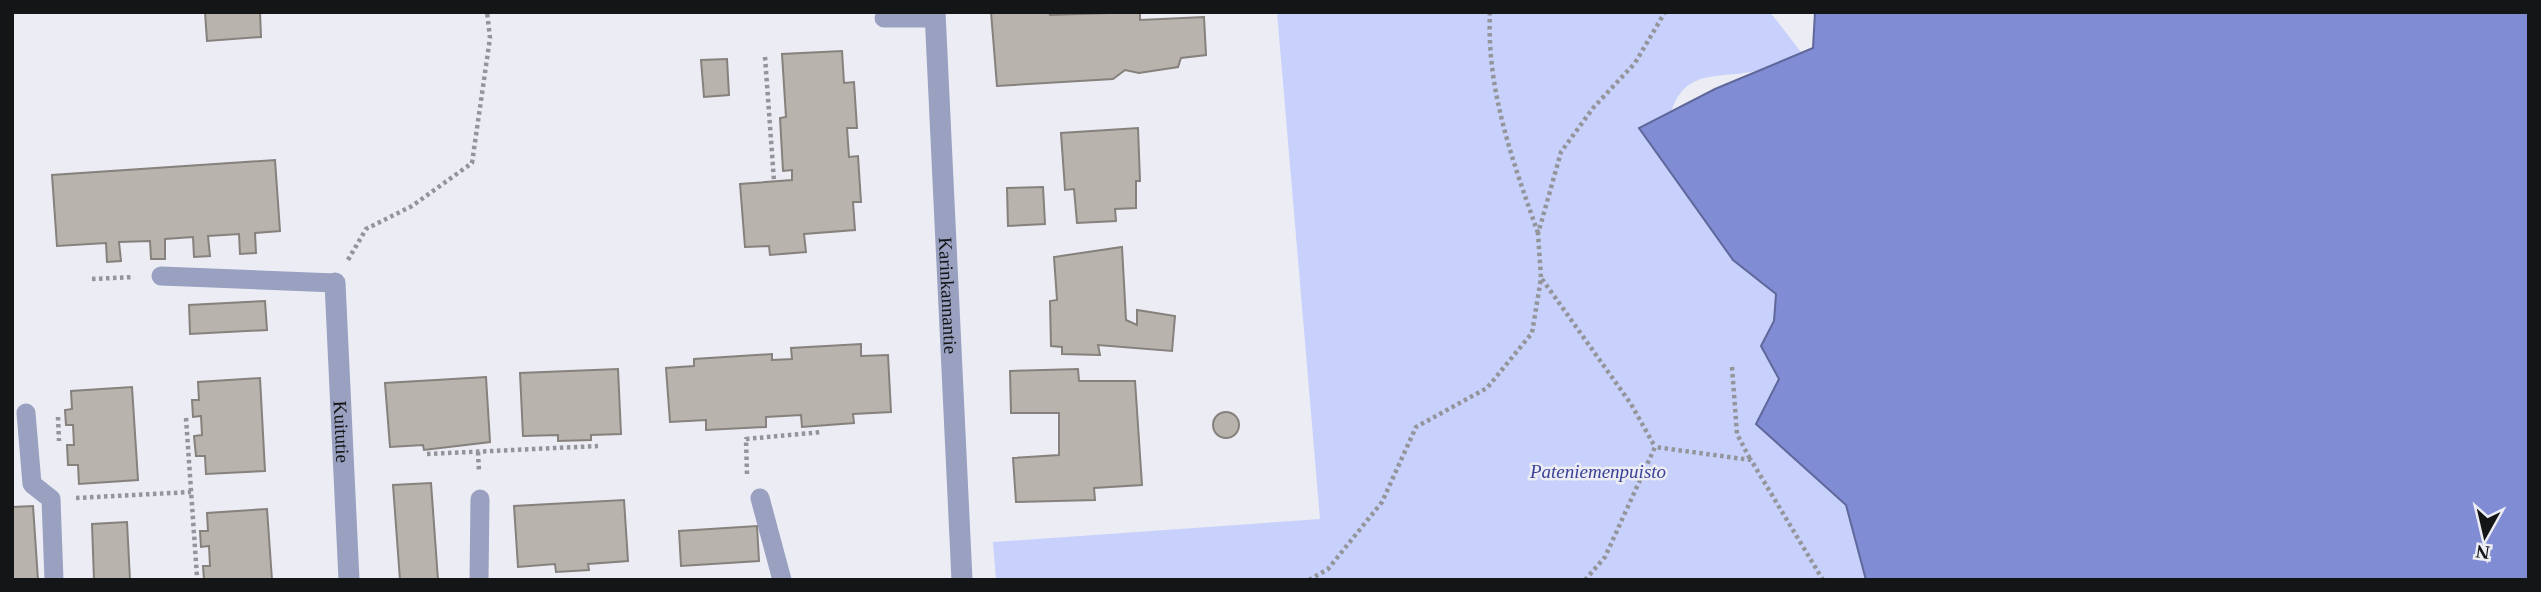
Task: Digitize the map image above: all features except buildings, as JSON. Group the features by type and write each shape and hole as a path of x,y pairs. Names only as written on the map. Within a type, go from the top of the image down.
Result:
{"street":[{"name":"Karinkannantie","path":"935,15 962,580"},
{"name":"Kuitutie","path":"335,283 349,580"}],"lane":[{"path":"884,18 935,15"},
{"path":"161,276 335,283"},
{"path":"26,413 32,484 51,499 54,580"},
{"path":"760,498 782,580"},
{"path":"480,580 481,499"}],"path":[{"path":"335,283 366,229 412,205 472,163 490,38 487,12"},
{"path":"1309,580 1328,569 1382,502 1416,427 1487,388 1532,333 1541,278 1538,234 1507,145 1488,51 1490,12"},
{"path":"1538,234 1561,152 1593,108 1635,63 1665,12"},
{"path":"765,57 774,181"},
{"path":"92,279 161,276"},
{"path":"1541,278 1631,404 1654,447 1632,502 1605,556 1585,580"},
{"path":"1732,367 1737,434 1823,580"},
{"path":"58,417 60,444"},
{"path":"186,418 197,577"},
{"path":"760,498 747,484 746,439 822,432"},
{"path":"427,454 598,446"},
{"path":"1654,447 1751,460"},
{"path":"62,499 191,492"}],"green space":[{"name":"Pateniemenpuisto","path":"1277,12 1770,12 1801,52 1760,70 1697,81 1679,96 1672,110 1639,128 1733,260 1776,294 1774,321 1761,346 1779,378 1756,424 1846,505 1866,580 996,580 993,542 1320,519"}],"water":[{"path":"1815,12 2529,12 2529,580 1866,580 1846,505 1756,424 1779,379 1761,346 1774,321 1776,294 1733,260 1639,128 1715,89 1813,48"}]}
